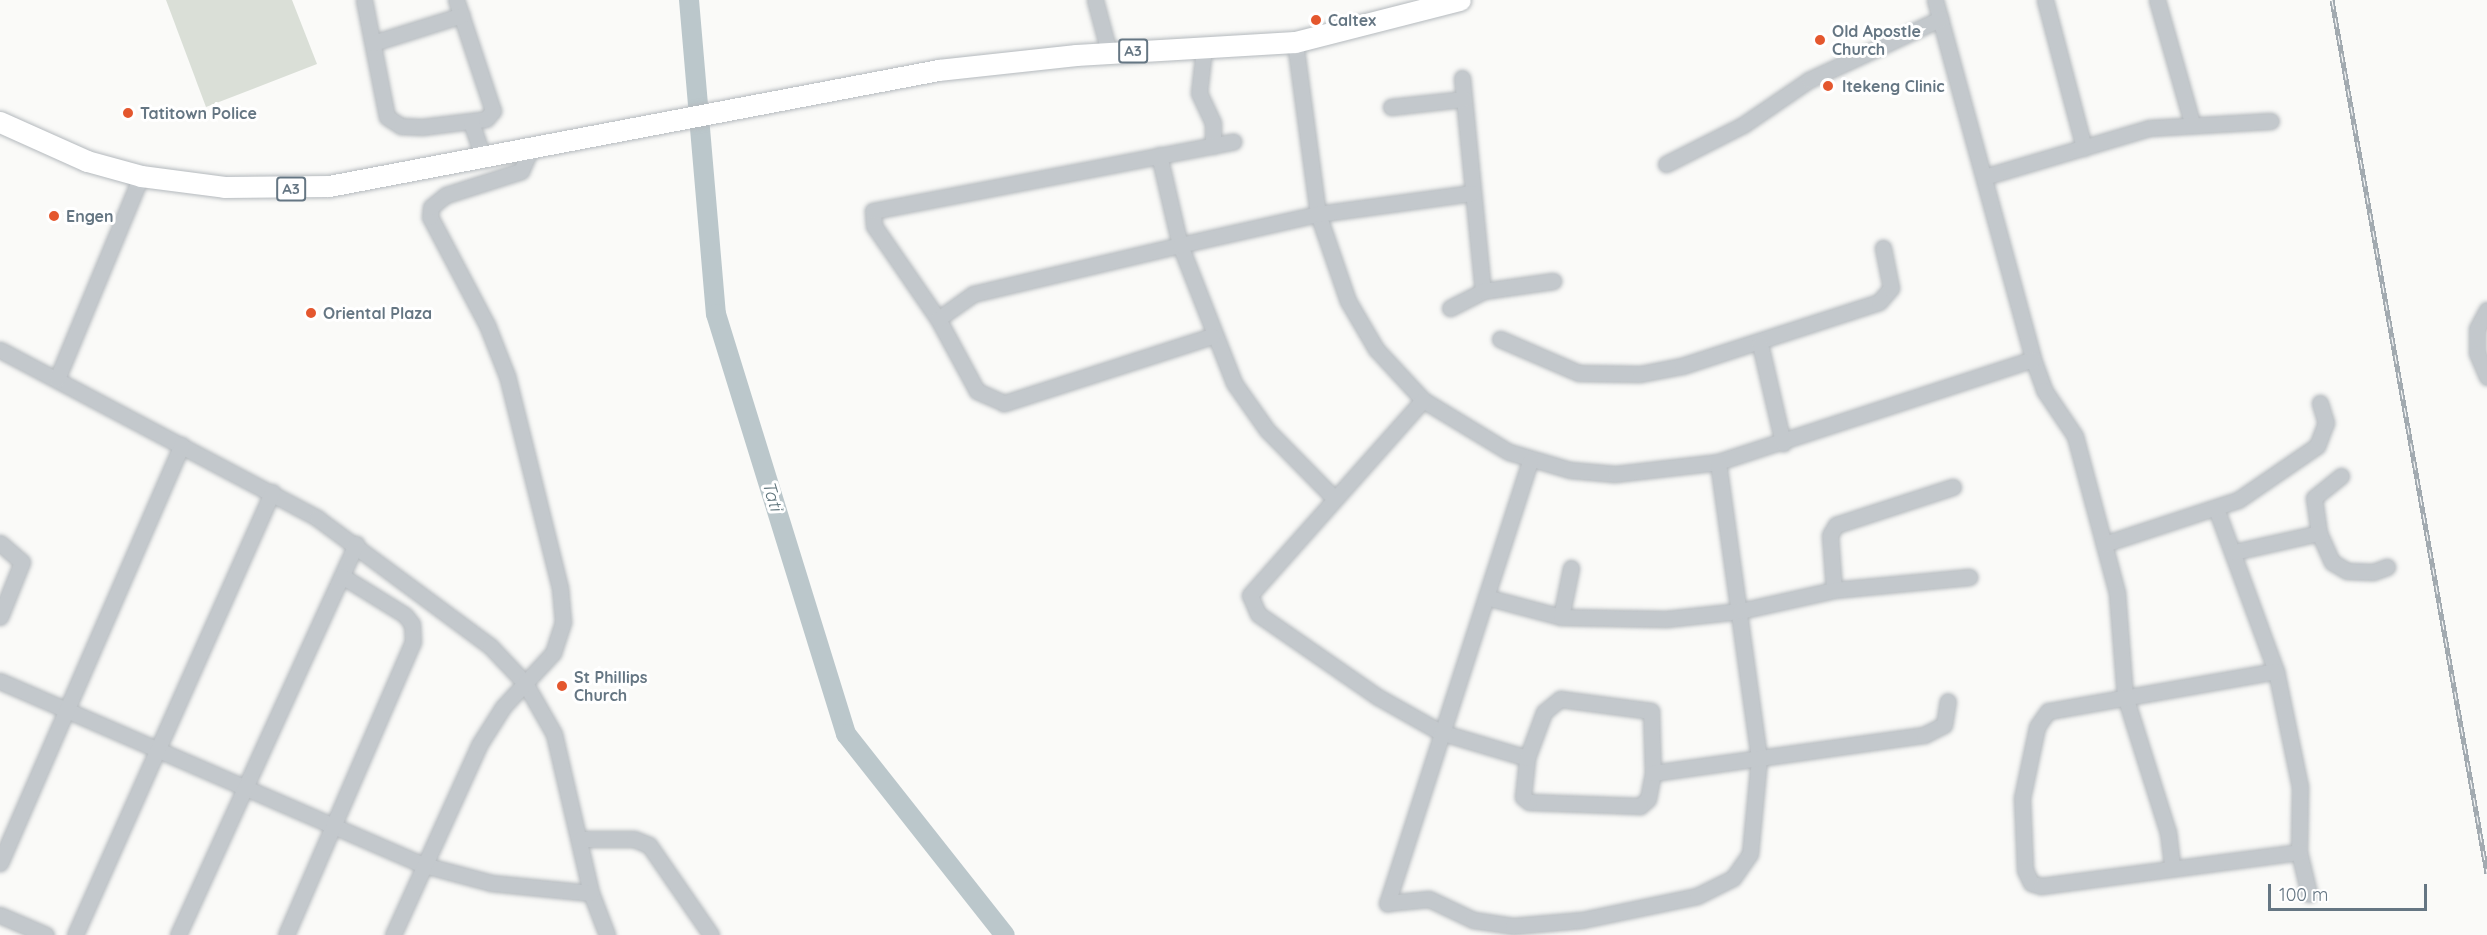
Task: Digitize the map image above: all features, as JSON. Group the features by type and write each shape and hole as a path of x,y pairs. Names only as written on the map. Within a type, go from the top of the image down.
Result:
{"highway":[{"name":"A3","path":"0,122 87,161 141,176 224,187 297,189 484,160 938,70 1109,52 1204,49 1295,42 1460,0"}],"street":[{"path":"364,0 383,108 392,123 422,127 471,122 491,115 494,105 456,0"},
{"path":"1095,0 1109,52"},
{"path":"1935,0 2033,359 2044,390 2075,436 2117,594 2125,696 2168,832 2172,867"},
{"path":"2045,0 2084,148"},
{"path":"2157,0 2192,123"},
{"path":"373,43 462,15"},
{"path":"1666,164 1743,125 1809,80 1940,19"},
{"path":"1295,42 1318,214 1338,277 1362,326 1423,400 1530,461 1615,474 1719,462 1783,443 2033,359"},
{"path":"1204,49 1199,93 1213,123 1213,146"},
{"path":"1462,78 1483,291"},
{"path":"1391,107 1464,99"},
{"path":"1984,177 2150,128 2192,123 2271,121"},
{"path":"471,122 484,160"},
{"path":"1212,336 1004,403 977,391 938,319 874,226 873,211 1233,142"},
{"path":"393,935 479,745 560,639 560,588 498,349 430,217 436,200 521,171 530,151"},
{"path":"1159,155 1180,245 1212,336 1251,410 1333,497"},
{"path":"57,379 141,176"},
{"path":"938,319 973,294 1180,245 1318,214 1472,193"},
{"path":"1500,339 1558,368 1611,375 1682,366 1760,344 1888,296 1883,248"},
{"path":"1450,308 1483,291 1553,281"},
{"path":"2487,310 2477,329 2477,353 2487,377"},
{"path":"1760,344 1783,443"},
{"path":"0,350 272,492 356,544 465,625 525,683 565,765 591,893 607,935"},
{"path":"1423,400 1255,583 1250,595 1253,606 1323,662 1440,732 1527,758"},
{"path":"2104,544 2217,511 2317,446 2326,423 2320,403"},
{"path":"0,863 182,444"},
{"path":"1530,461 1440,732 1387,903 1429,899 1495,925 1582,920 1666,905 1719,886 1750,854 1759,758 1719,462"},
{"path":"2341,476 2314,498 2319,533 2332,562 2347,571 2373,572 2387,567"},
{"path":"1834,590 1830,535 1836,525 1953,487"},
{"path":"75,935 156,748 272,492"},
{"path":"2217,511 2276,671 2300,787 2299,852 2309,894"},
{"path":"2234,552 2319,533"},
{"path":"0,543 22,562 0,617"},
{"path":"178,935 356,544"},
{"path":"1561,617 1571,568"},
{"path":"286,935 414,633 405,615 342,576"},
{"path":"1486,597 1561,617 1666,619 1740,611 1834,590 1969,577"},
{"path":"2276,671 2055,708 2043,716 2022,798 2025,870 2031,883 2041,886 2299,852"},
{"path":"0,681 424,865 491,883 591,893"},
{"path":"1560,699 1641,705 1654,720 1653,773 1648,799 1640,806 1529,801 1520,788 1527,758 1550,704 1560,699"},
{"path":"1653,773 1937,731 1944,725 1948,701"},
{"path":"580,839 634,839 649,845 711,935"},
{"path":"0,915 46,935"}],"shaded area":[{"path":"166,0 292,0 317,64 206,107"}],"waterway":[{"name":"Tati","path":"689,0 716,314 846,734 1005,935"}],"railway":[{"path":"2332,0 2487,873"}],"place":[{"name":"Caltex","path":"1316,20"},
{"name":"Old Apostle Church","path":"1820,40"},
{"name":"Itekeng Clinic","path":"1828,86"},
{"name":"Tatitown Police","path":"128,113"},
{"name":"Engen","path":"54,216"},
{"name":"Oriental Plaza","path":"311,313"},
{"name":"St Phillips Church","path":"562,686"}]}
